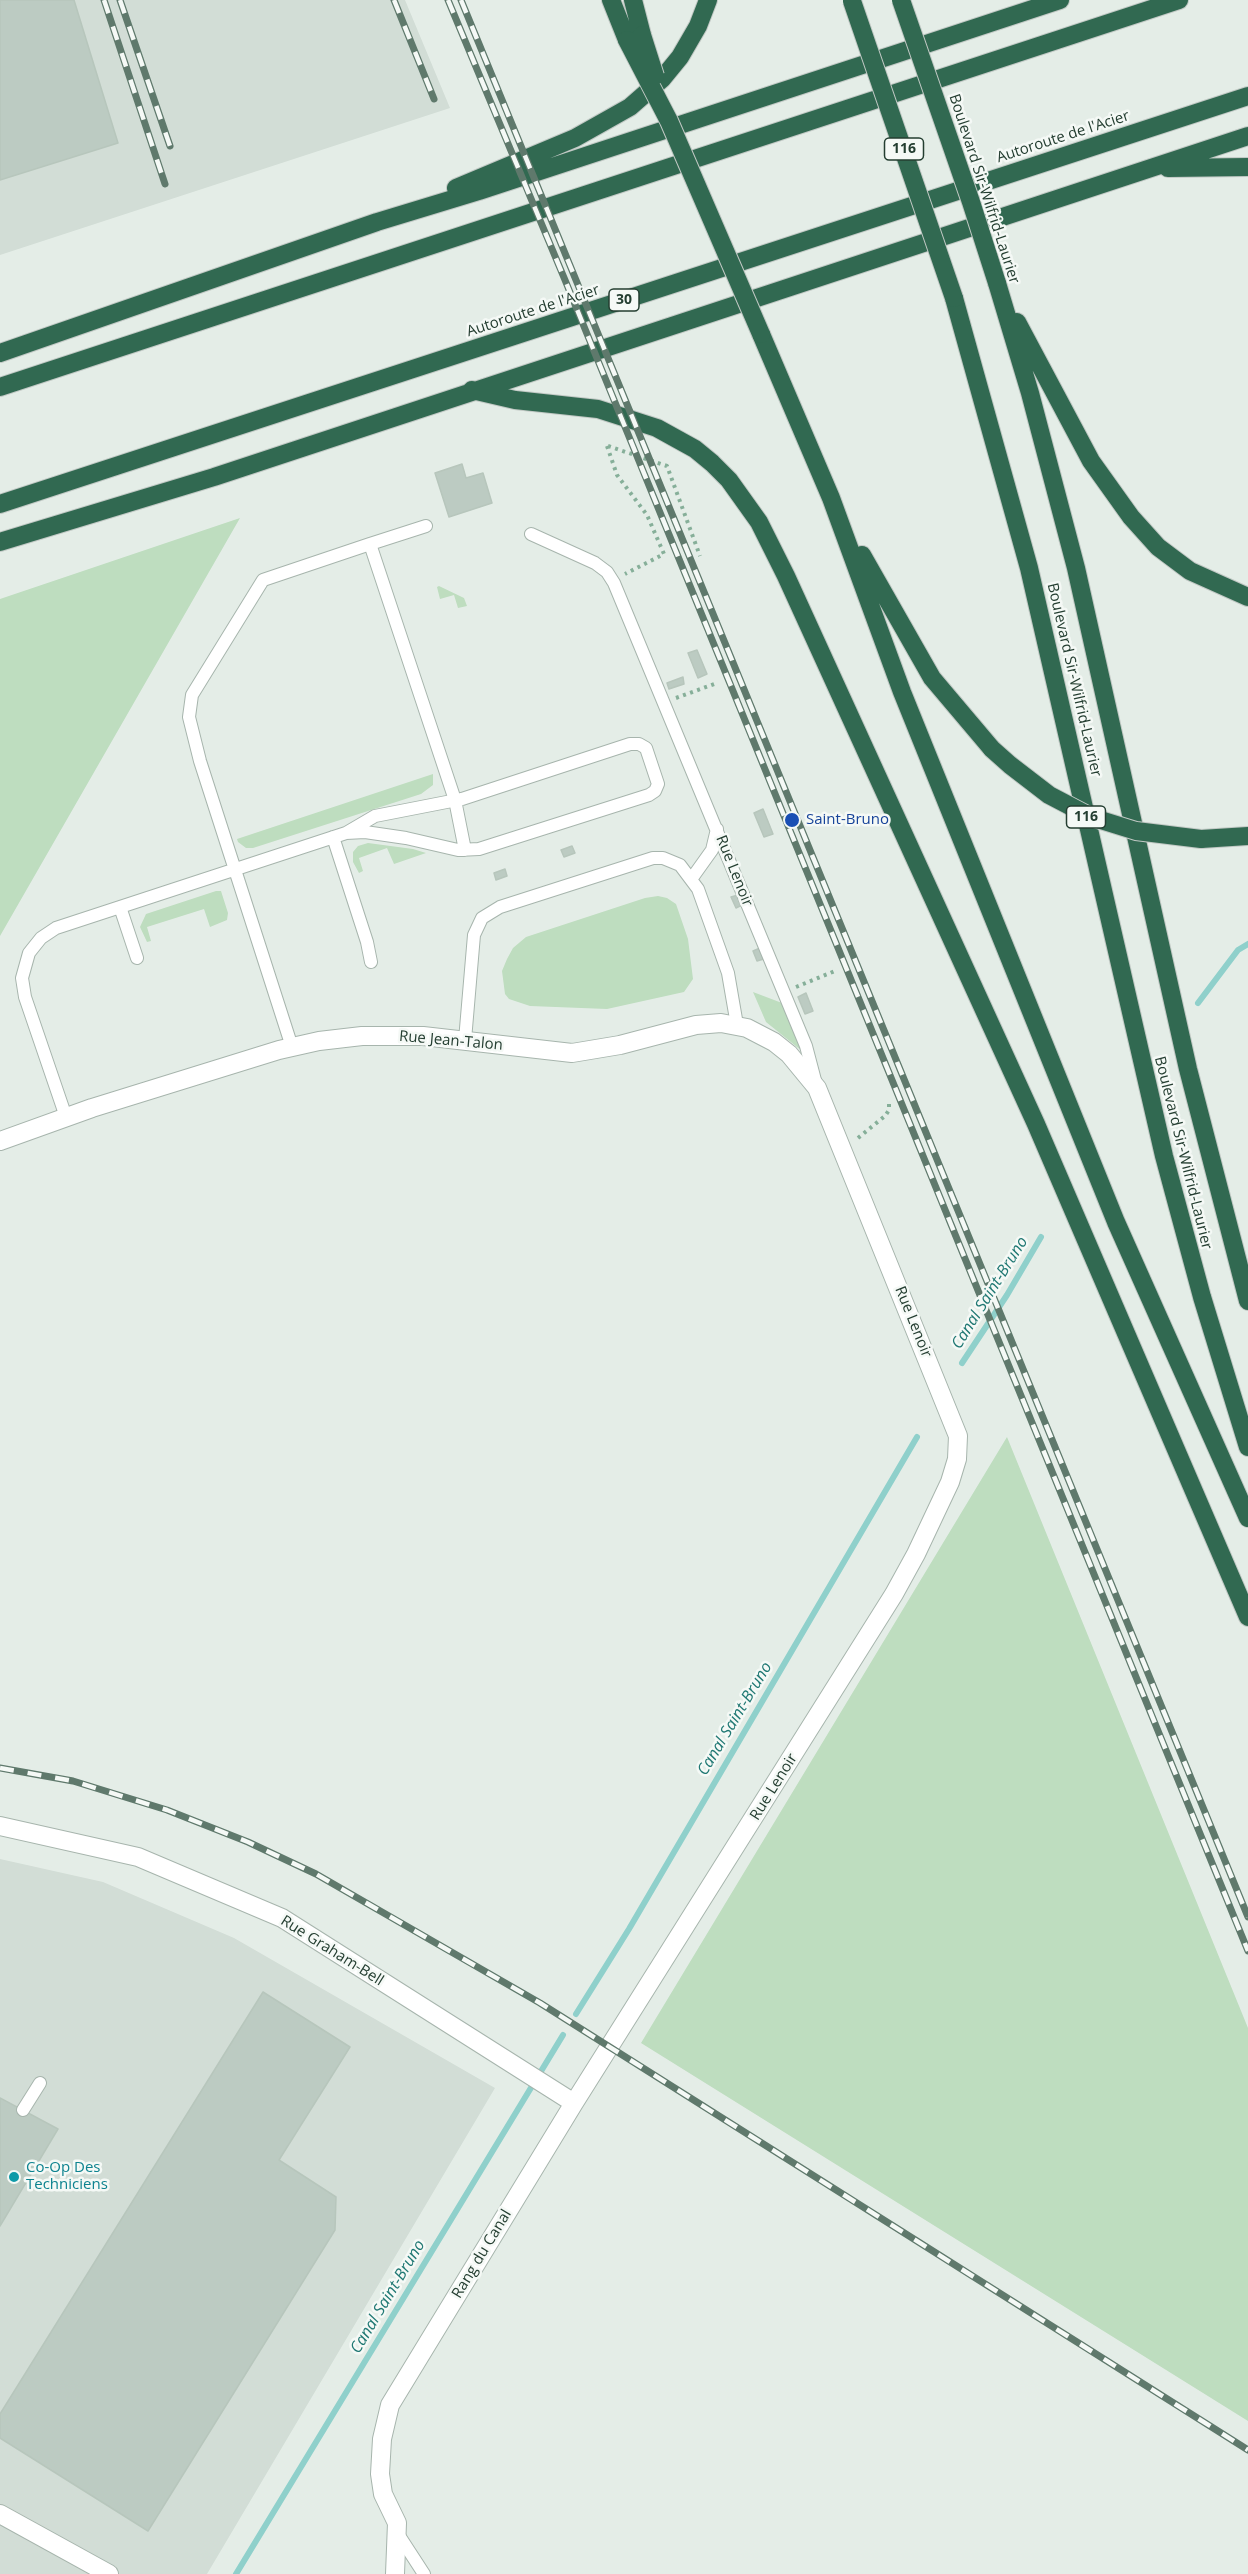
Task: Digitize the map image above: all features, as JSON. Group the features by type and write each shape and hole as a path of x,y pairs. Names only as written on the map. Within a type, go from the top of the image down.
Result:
{"highway":[{"path":"611,0 635,38 831,498 907,703 1116,1222 1248,1518"},
{"path":"633,0 635,38"},
{"path":"377,222 575,138 630,107 662,80 676,63 690,42 708,0"},
{"name":"Boulevard Sir-Wilfrid-Laurier","path":"901,0 997,283 1073,557 1188,1069 1248,1301"},
{"path":"1031,9 1049,0"},
{"path":"0,353 377,222 1060,0"},
{"path":"0,387 1179,0"},
{"name":"Boulevard Sir-Wilfrid-Laurier","path":"851,1 954,298 1029,568 1164,1156 1202,1297 1248,1447"},
{"name":"Autoroute de l'Acier","path":"0,504 1248,96"},
{"path":"0,542 214,477 471,390 1248,136"},
{"path":"1151,168 1248,167"},
{"path":"997,283 1091,461 1121,504 1158,547 1174,560 1208,581 1248,597"},
{"path":"471,390 514,400 598,410 657,428 695,449 712,463 729,480 759,522 786,576 1036,1124 1248,1617"},
{"path":"831,498 920,661 946,697 992,748 1027,779 1091,817 1136,831 1201,840 1248,836"}],"street":[{"name":"Rue Jean-Talon","path":"0,1141 66,1117 292,1047 362,1036 423,1036 572,1053 620,1046 696,1025 721,1023 737,1025 774,1042 800,1065 817,1088"},
{"name":"Rue Lenoir","path":"574,2103 883,1611 916,1554 955,1468 959,1447 954,1423 817,1088"},
{"name":"Rue Graham-Bell","path":"0,1826 138,1857 282,1918 574,2103"},
{"name":"Rang du Canal","path":"398,2534 393,2513 383,2494 380,2474 382,2439 390,2405 574,2103"},
{"path":"0,2514 109,2574"},
{"path":"392,2571 398,2534"}],"lane":[{"path":"292,1047 195,745 189,717 192,695 263,580 426,526"},
{"name":"Rue Lenoir","path":"531,534 601,567 615,586 784,991 806,1046 817,1088"},
{"path":"370,544 456,800 465,850"},
{"path":"66,1117 23,988 24,965 35,946 49,932 346,833 375,816 456,800 630,744 639,744 646,748 658,784 655,791 649,795 493,846 465,850 375,834 346,833"},
{"path":"692,878 712,850 717,828"},
{"path":"333,837 365,936 371,963"},
{"path":"465,1040 474,935 482,918 488,913 653,858 672,861 692,878 728,973 737,1025"},
{"path":"120,907 137,958"},
{"path":"23,2110 40,2083"},
{"path":"398,2534 424,2574"}],"path":[{"path":"615,586 627,571 664,554 647,515 617,475 607,446 667,466 700,556"},
{"path":"664,703 717,683"},
{"path":"784,991 835,971"},
{"path":"842,1149 885,1116 889,1110 889,1103"}],"shaded area":[{"path":"0,0 405,0 450,108 0,255"},
{"path":"0,1859 103,1882 234,1938 495,2088 207,2574 0,2574"}],"green space":[{"path":"240,518 0,936 0,599"},
{"path":"437,587 464,598 467,606 458,608 454,595 440,599"},
{"path":"433,774 433,785 421,794 253,848 246,848 238,842 237,839"},
{"path":"368,843 426,853 394,864 387,848 359,858 363,871 359,873 353,862 353,852 358,846"},
{"path":"221,891 228,913 227,920 210,927 204,909 147,927 151,941 147,942 140,927 146,914"},
{"path":"658,896 667,898 676,904 688,939 693,979 684,992 607,1009 530,1006 509,999 505,994 502,971 513,948 526,937 645,898"},
{"path":"753,992 782,1003 802,1051 766,1022"},
{"path":"1007,1437 1248,2028 1248,2421 641,2043"}],"building":[{"path":"0,0 74,0 118,143 0,180"},
{"path":"462,464 466,478 483,473 492,503 449,517 435,473"},
{"path":"697,650 707,674 698,678 688,653"},
{"path":"683,677 684,684 669,689 667,683"},
{"path":"763,809 773,834 764,837 754,813"},
{"path":"572,846 575,853 564,857 561,850"},
{"path":"505,869 507,876 496,880 494,873"},
{"path":"738,895 742,905 736,908 731,897"},
{"path":"760,948 764,959 757,961 753,951"},
{"path":"806,993 813,1011 805,1014 798,997"},
{"path":"263,1992 350,2047 279,2160 336,2197 335,2230 148,2531 0,2438 0,2414"},
{"name":"Co-Op Des Techniciens","path":"0,2098 58,2129 0,2226"}],"waterway":[{"name":"Canal Saint-Bruno","path":"1198,1003 1238,950 1248,944"},
{"name":"Canal Saint-Bruno","path":"962,1363 1007,1295 1041,1237"},
{"name":"Canal Saint-Bruno","path":"576,2014 629,1929 917,1437"},
{"name":"Canal Saint-Bruno","path":"236,2574 563,2035"}],"railway":[{"path":"104,0 165,184"},
{"path":"120,0 170,146"},
{"path":"394,0 434,99"},
{"path":"448,0 565,280 1248,1951"},
{"path":"461,0 1248,1917"},
{"path":"0,1768 73,1781 167,1810 248,1842 316,1874 540,2003 1248,2450"}],"place":[{"name":"Saint-Bruno","path":"792,820"},
{"name":"Co-Op Des Techniciens","path":"14,2177"}]}
